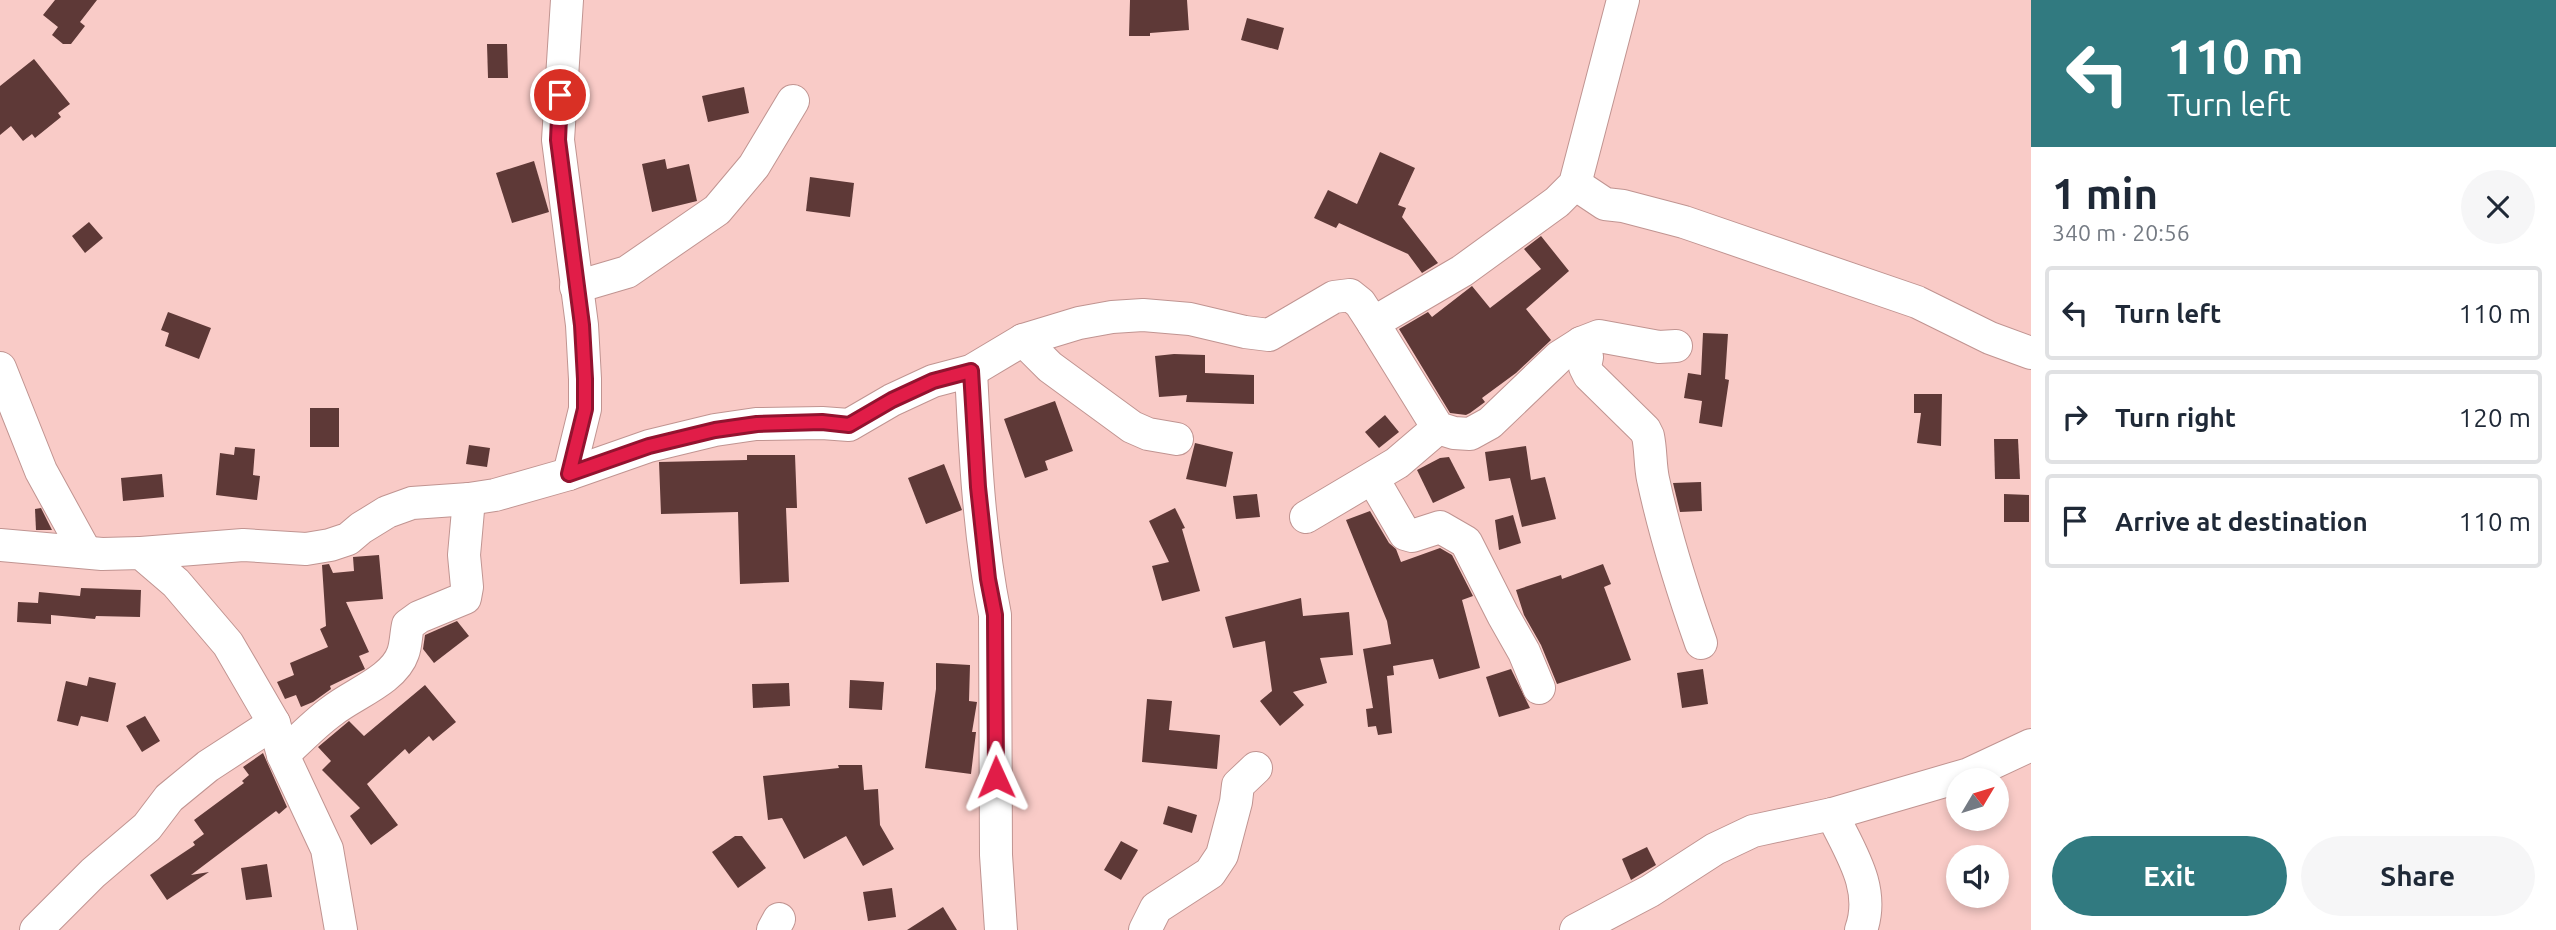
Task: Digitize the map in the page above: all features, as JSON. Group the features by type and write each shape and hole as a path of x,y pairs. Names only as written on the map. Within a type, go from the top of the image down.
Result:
{"street":[{"path":"567,0 558,140 584,365 585,409 569,474"},
{"path":"1373,323 1462,271 1557,202 1575,184 1623,0"},
{"path":"576,287 627,272 717,210 754,166 793,102"},
{"path":"1575,184 1605,204 1684,222 1917,302 1990,338 2031,354"},
{"path":"0,545 102,554 243,545 306,549 330,545 348,539 387,512 412,503 469,499 569,474 649,446 715,430 757,424 822,422 849,425 892,400 933,381 971,371 1023,340 1079,323 1112,317 1143,315 1190,319 1269,335 1334,297 1350,295 1360,303 1438,428 1470,434 1490,423 1559,357 1581,343 1599,336 1659,347 1676,346"},
{"path":"1023,340 1050,367 1132,427 1177,439"},
{"path":"1581,343 1587,357 1585,367 1589,375 1648,436 1653,478 1681,588 1701,643"},
{"path":"0,368 41,471 85,551"},
{"path":"971,371 978,487 988,579 995,615 996,855 1001,930"},
{"path":"1306,517 1397,463 1438,428"},
{"path":"1373,479 1405,534 1412,536 1440,527 1466,542 1524,652 1539,688"},
{"path":"283,755 348,698 377,684 403,654 408,625 419,617 464,598 467,587 464,555 469,499"},
{"path":"141,552 176,583 228,644 274,723 283,755 327,849 341,930"},
{"path":"36,930 93,873 147,827 169,798 208,766 274,723"},
{"path":"1576,930 1650,891 1715,849 1753,831 1832,814 1969,774 2031,745"},
{"path":"1145,930 1156,908 1210,873 1222,855 1238,785 1256,768"},
{"path":"1832,814 1864,884 1867,914 1861,930"}],"building":[{"path":"55,0 97,0 80,22 85,26 71,44 63,44 52,35 58,27 43,15"},
{"path":"1130,0 1187,0 1189,30 1129,36"},
{"path":"1247,18 1284,28 1278,50 1241,40"},
{"path":"487,44 507,44 508,78 488,78"},
{"path":"34,59 70,104 58,113 61,117 35,138 32,134 23,141 11,126 0,135 0,86"},
{"path":"744,87 749,113 708,122 702,96"},
{"path":"1380,152 1415,168 1398,205 1406,208 1402,217 1438,263 1422,273 1408,254 1339,223 1336,228 1314,218 1328,190 1357,204"},
{"path":"665,159 667,169 689,164 697,201 652,212 642,164"},
{"path":"534,161 549,212 512,223 496,173"},
{"path":"810,177 854,183 850,217 806,211"},
{"path":"89,222 103,238 85,253 72,236"},
{"path":"1541,236 1569,271 1526,309 1551,340 1516,373 1482,398 1485,402 1470,413 1450,413 1399,329 1428,312 1432,317 1472,286 1490,308 1541,269 1524,249"},
{"path":"168,312 211,328 199,359 165,346 169,333 161,330"},
{"path":"1703,333 1728,334 1725,379 1729,380 1722,427 1699,423 1702,401 1684,398 1688,373 1701,375"},
{"path":"1205,355 1205,373 1254,375 1254,404 1186,402 1187,395 1159,397 1155,356"},
{"path":"1914,394 1942,394 1941,446 1917,443 1921,413 1914,413"},
{"path":"1055,401 1073,451 1045,461 1048,470 1025,478 1004,419"},
{"path":"310,408 339,408 339,447 310,447"},
{"path":"1385,415 1399,432 1379,448 1365,432"},
{"path":"1994,439 2018,439 2020,479 1995,479"},
{"path":"1195,443 1233,452 1226,487 1186,479"},
{"path":"469,445 490,448 487,467 466,464"},
{"path":"1526,446 1531,480 1545,477 1556,519 1522,527 1510,478 1489,481 1485,452"},
{"path":"235,447 255,449 253,475 260,476 257,500 216,495 220,453 234,455"},
{"path":"747,455 795,455 797,508 786,508 789,582 740,584 738,512 661,514 659,462 747,460"},
{"path":"1449,457 1465,488 1433,503 1417,470 1440,458"},
{"path":"944,464 962,510 926,524 908,478"},
{"path":"162,474 164,497 123,501 121,478"},
{"path":"1701,482 1702,511 1680,512 1673,483"},
{"path":"1257,494 1260,517 1236,519 1233,496"},
{"path":"2004,494 2029,495 2029,522 2004,522"},
{"path":"41,508 52,530 36,530 35,509"},
{"path":"1175,508 1185,528 1182,529 1200,591 1162,601 1152,566 1169,562 1149,521"},
{"path":"1370,511 1389,543 1396,549 1401,562 1440,548 1452,555 1473,596 1462,600 1480,668 1439,679 1433,659 1393,666 1394,675 1387,676 1392,733 1378,735 1376,726 1368,727 1366,709 1373,708 1363,649 1391,644 1387,621 1346,520"},
{"path":"1513,515 1521,543 1499,550 1495,520"},
{"path":"379,555 383,599 346,602 369,652 359,656 365,669 330,686 331,689 301,707 296,695 285,699 277,682 294,675 290,663 328,647 320,629 326,626 322,565 329,564 333,573 354,571 353,557"},
{"path":"1603,564 1611,584 1604,587 1631,660 1557,684 1541,645 1524,615 1516,590 1561,575 1562,579"},
{"path":"81,588 141,590 140,617 96,616 95,619 51,615 51,624 17,622 18,602 38,603 39,592 80,596"},
{"path":"1301,598 1303,616 1349,612 1353,655 1320,658 1327,683 1293,692 1304,705 1280,726 1260,701 1272,691 1265,641 1233,648 1225,617"},
{"path":"457,621 469,636 434,663 423,649 425,635"},
{"path":"936,663 970,665 969,701 977,702 972,732 976,732 971,774 925,768 936,689"},
{"path":"1511,669 1530,708 1499,717 1486,677"},
{"path":"1703,669 1708,704 1682,708 1677,673"},
{"path":"89,677 116,683 108,722 81,716 78,726 57,721 66,681 87,686"},
{"path":"850,680 884,682 882,710 849,708"},
{"path":"789,683 790,706 753,708 752,684"},
{"path":"425,685 456,722 433,741 429,736 409,754 405,749 367,784 398,825 371,845 350,816 360,808 322,770 331,761 318,747 349,721 364,736"},
{"path":"1147,699 1172,701 1169,730 1220,735 1217,769 1142,762"},
{"path":"145,716 160,741 142,752 126,726"},
{"path":"263,753 287,807 279,814 276,811 191,875 209,872 167,900 150,875 195,845 193,842 204,834 194,820 244,783 242,781 249,775 243,767"},
{"path":"838,765 862,765 864,790 878,789 880,825 894,849 863,866 846,836 804,859 782,818 768,820 763,776 839,768"},
{"path":"1168,806 1197,815 1192,833 1163,824"},
{"path":"735,836 742,836 766,868 738,888 712,852"},
{"path":"1121,841 1138,850 1121,880 1104,870"},
{"path":"1647,847 1656,865 1631,880 1622,859"},
{"path":"267,864 272,897 246,900 241,868"},
{"path":"892,888 896,917 868,921 863,892"},
{"path":"943,907 957,930 907,930"}],"route":[{"path":"560,95 558,140 582,325 585,379 585,409 569,474 649,446 715,430 757,424 822,422 849,425 892,400 933,381 971,371 978,487 988,579 995,615 996,777"}]}
